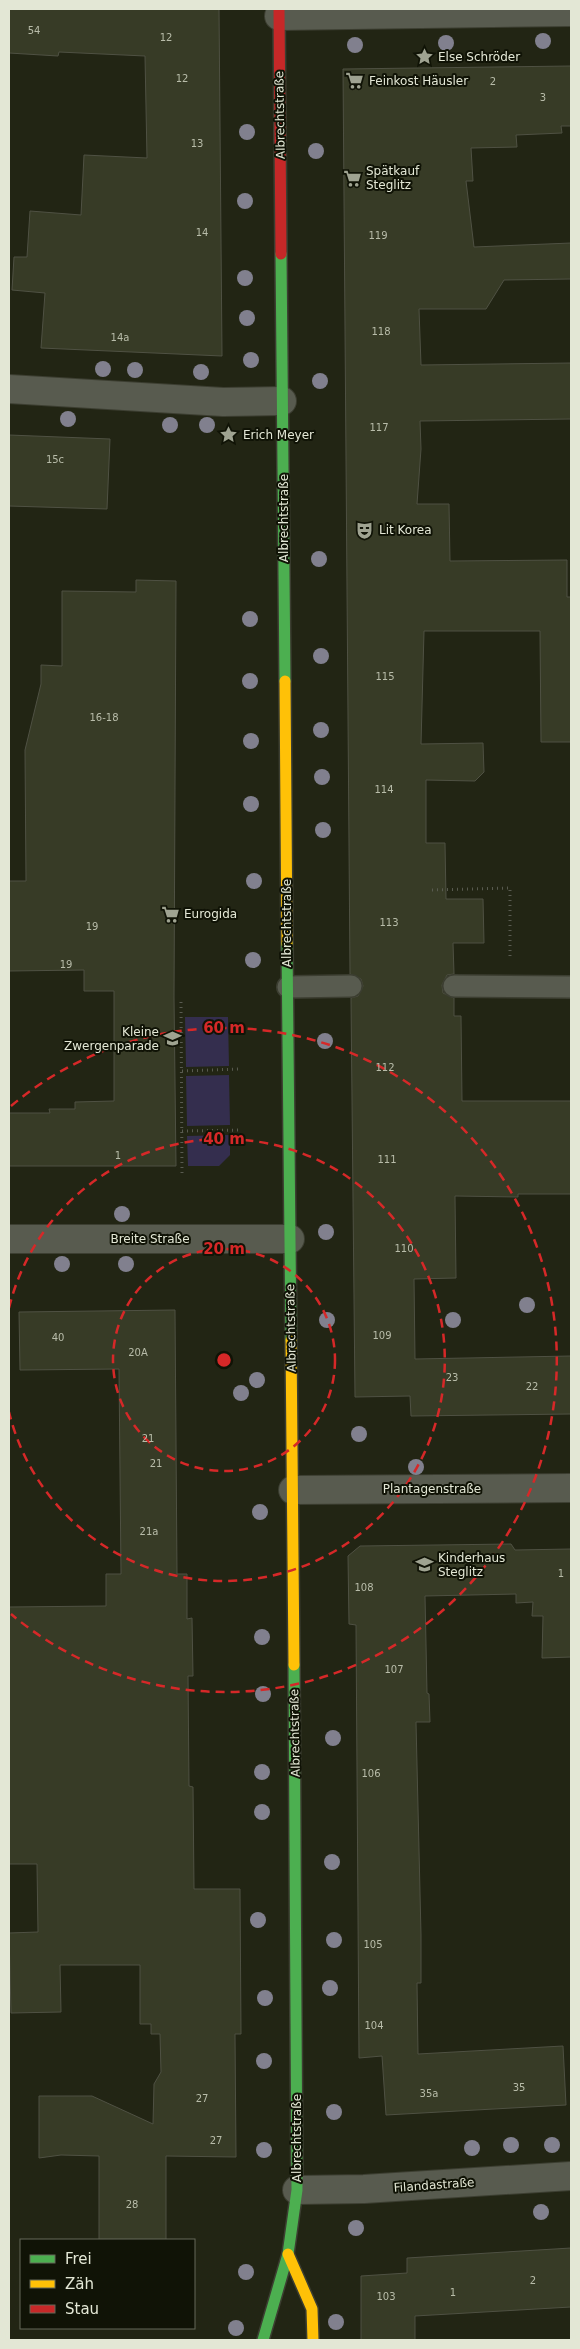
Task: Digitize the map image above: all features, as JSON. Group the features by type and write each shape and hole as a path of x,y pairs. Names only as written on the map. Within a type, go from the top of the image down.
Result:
{"main road":[{"name":"Albrechtstraße","path":"263,2340 288,2254 297,2190 279,12"},
{"path":"288,2254 312,2309 313,2340"}],"street":[{"path":"279,12 571,12"},
{"path":"9,389 223,402 282,401"},
{"name":"Breite Straße","path":"9,1239 290,1239"},
{"name":"Plantagenstraße","path":"292,1490 571,1488"},
{"name":"Filandastraße","path":"297,2190 364,2189 571,2176"}],"lane":[{"path":"288,987 351,986"},
{"path":"454,986 571,987"}],"path":[{"path":"432,890 510,888 510,987"},
{"path":"181,1002 182,1173"},
{"path":"182,1071 240,1069"},
{"path":"182,1131 241,1130"}],"shaded area":[{"path":"185,1017 228,1017 229,1066 186,1067"},
{"path":"229,1075 230,1125 187,1126 186,1076"},
{"path":"230,1135 230,1155 219,1166 188,1166 187,1136"}],"building":[{"path":"9,9 219,9 222,356 41,348 45,293 12,290 14,257 27,257 30,211 81,215 84,155 147,158 145,56 59,52 58,56 9,53"},
{"path":"571,66 571,126 561,126 562,133 516,135 517,147 471,148 473,181 466,181 474,247 571,243 571,279 504,280 486,309 419,309 421,365 571,363 571,419 420,421 421,449 417,504 449,504 450,561 567,560 567,597 571,597 571,742 541,742 540,631 424,631 421,744 483,743 484,772 475,781 426,780 426,843 445,843 446,899 483,899 484,943 453,943 454,974 447,975 442,985 443,993 454,998 454,1016 461,1016 462,1101 571,1101 571,1194 518,1194 518,1197 455,1196 456,1278 414,1279 415,1359 571,1356 571,1414 411,1416 410,1396 355,1397 351,998 358,996 363,986 361,979 350,974 343,69"},
{"path":"9,435 110,439 107,509 9,506"},
{"path":"136,580 176,581 174,997 176,1166 9,1166 9,1113 50,1113 49,1109 75,1109 75,1102 114,1101 114,991 84,991 84,970 9,971 9,881 26,881 25,750 41,684 41,665 62,666 62,591 136,592"},
{"path":"175,1310 177,1574 187,1574 187,1619 192,1618 193,1676 188,1676 189,1786 193,1787 194,1889 240,1889 241,2034 235,2034 236,2157 166,2156 166,2239 99,2239 99,2156 61,2155 39,2158 39,2096 92,2096 153,2124 154,2084 161,2072 160,2034 151,2034 151,2024 140,2024 140,1965 60,1965 61,2012 11,2013 9,1933 38,1932 37,1864 9,1864 9,1607 106,1606 106,1574 121,1574 119,1369 20,1370 19,1312"},
{"path":"511,1544 515,1550 571,1549 571,1657 542,1658 543,1616 532,1616 533,1602 516,1603 516,1594 425,1596 427,1693 429,1694 430,1722 416,1722 421,1935 421,1983 417,1983 418,2054 563,2046 566,2105 386,2115 382,2056 359,2058 356,1625 349,1624 348,1556 360,1546"},
{"path":"571,2248 571,2307 415,2316 415,2340 361,2340 361,2276 407,2273 407,2258"}],"traffic: fast":[{"path":"281,254 285,681"},
{"path":"287,944 291,1340"},
{"path":"263,2340 288,2254 297,2190 294,1665"}],"traffic: slow":[{"path":"285,681 287,944"},
{"path":"291,1340 294,1665"},
{"path":"288,2254 312,2309 313,2340"}],"traffic: jam":[{"path":"279,9 281,254"}],"place":[{"name":"Else Schröder","path":"424,57"},
{"name":"Feinkost Häusler","path":"355,81"},
{"name":"Spätkauf Steglitz","path":"352,178"},
{"name":"Erich Meyer","path":"229,435"},
{"name":"Lit Korea","path":"365,530"},
{"name":"Eurogida","path":"170,914"},
{"name":"Kleine Zwergenparade","path":"173,1039"},
{"name":"Kinderhaus Steglitz","path":"424,1565"}]}
